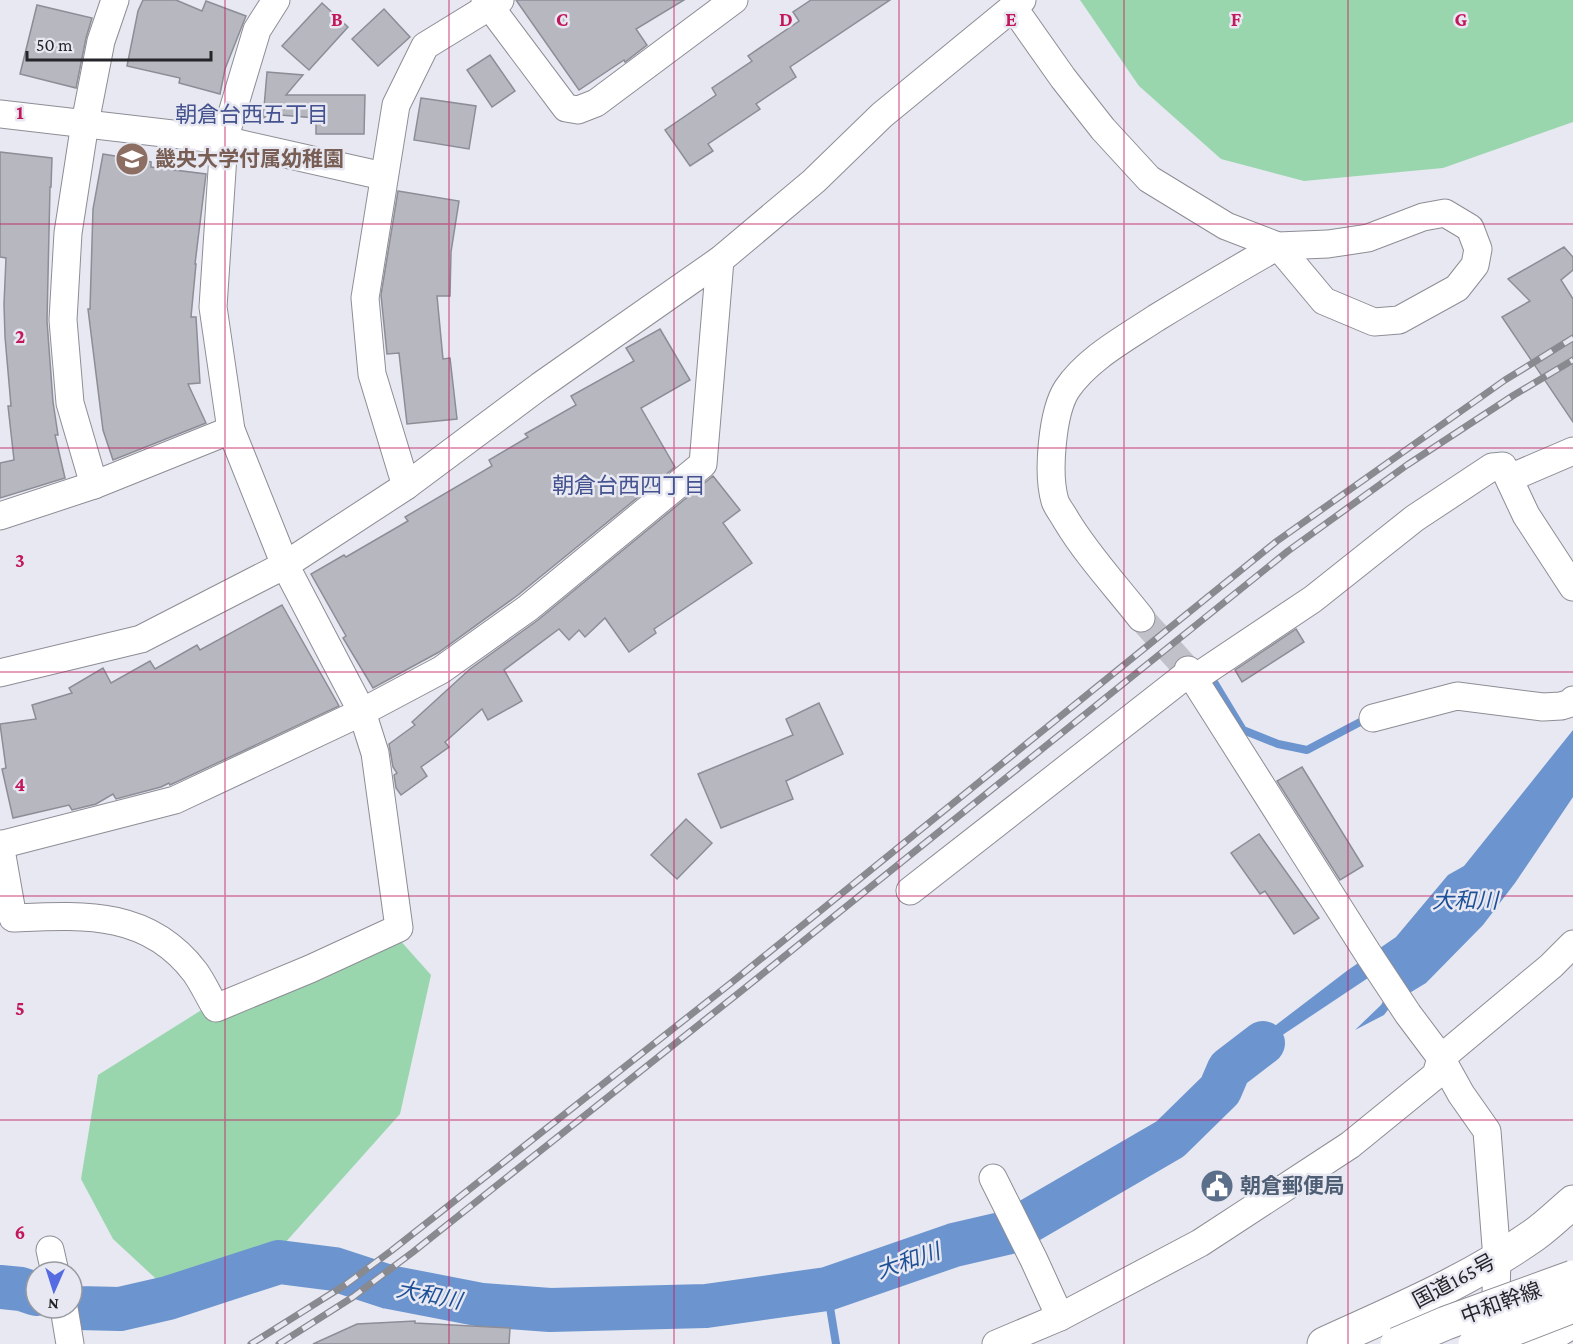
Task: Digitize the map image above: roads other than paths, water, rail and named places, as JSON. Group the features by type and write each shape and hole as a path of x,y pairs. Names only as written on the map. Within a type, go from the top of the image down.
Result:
{"main road":[{"name":"国道165号","path":"1324,1344 1441,1291 1535,1234 1573,1202"},
{"name":"中和幹線","path":"1397,1344 1446,1323 1573,1277"},
{"name":"中和幹線","path":"1475,1344 1573,1306"},
{"path":"1535,1344 1573,1321"}],"street":[{"path":"94,485 70,403 63,320 68,233 85,123 101,40 115,0"},
{"path":"276,0 257,30 224,140 213,307 231,430 285,565 362,712 375,753 399,928 310,969 216,1008 195,972 166,942 123,922 90,916 13,918 0,845 175,800 362,712 441,670 528,608 703,464 720,260"},
{"path":"406,486 372,374 365,298 396,105 425,46 491,2 566,108 578,110 597,103 734,0"},
{"path":"0,673 141,639 285,565 406,486 540,387 720,260 814,181 882,115 1017,4 1063,78 1103,129 1149,179 1226,226 1278,246 1328,244 1368,238 1423,217 1445,213 1470,228 1478,249 1475,265 1457,288 1399,320 1374,322 1324,301 1278,246"},
{"path":"0,114 224,140 383,176"},
{"path":"1141,618 1073,531 1055,502 1052,478 1053,431 1058,410 1067,389 1093,362 1191,296 1278,246"},
{"path":"0,516 94,485 231,430"},
{"path":"1510,478 1573,451"},
{"path":"910,891 1191,673 1313,599 1414,518 1492,467 1503,466 1526,515 1573,587"},
{"path":"1191,673 1367,952 1408,1014 1441,1058 1461,1094 1486,1131 1497,1259 1496,1294"},
{"path":"1373,718 1457,696 1543,707 1561,706 1573,700"},
{"path":"996,1344 1060,1317 1200,1243 1350,1145 1436,1075 1441,1058 1573,944"},
{"path":"993,1178 1060,1317"}],"water":[{"name":"大和川","path":"1573,730 1573,797 1515,883 1483,925 1426,983 1393,1003 1384,1015 1355,1030 1381,1005 1396,979 1383,968 1272,1042 1272,1051 1221,1086 1220,1064 1396,937 1448,875 1464,866"}],"waterway":[{"path":"1214,682 1243,730 1278,744 1307,750 1364,720"},
{"name":"大和川","path":"84,1308 120,1309 168,1298 279,1262 334,1269 389,1287 482,1305 550,1310 706,1306 827,1289 954,1245 1010,1232 1170,1139 1220,1090 1229,1069 1263,1043"},
{"name":"大和川","path":"0,1287 24,1290"},
{"path":"827,1289 836,1344"}],"tunnel":[{"path":"1141,618 1188,670"}],"railway":[{"path":"251,1344 345,1285 391,1251 731,983 1277,541 1505,380 1573,338"},
{"path":"279,1344 353,1297 413,1252 1288,551 1407,465 1514,395 1573,360"}],"place":[{"name":"畿央大学付属幼稚園","path":"132,159"},
{"name":"朝倉郵便局","path":"1217,1186"}],"district":[{"name":"朝倉台西五丁目","path":"252,114"},
{"name":"朝倉台西四丁目","path":"629,485"}]}
